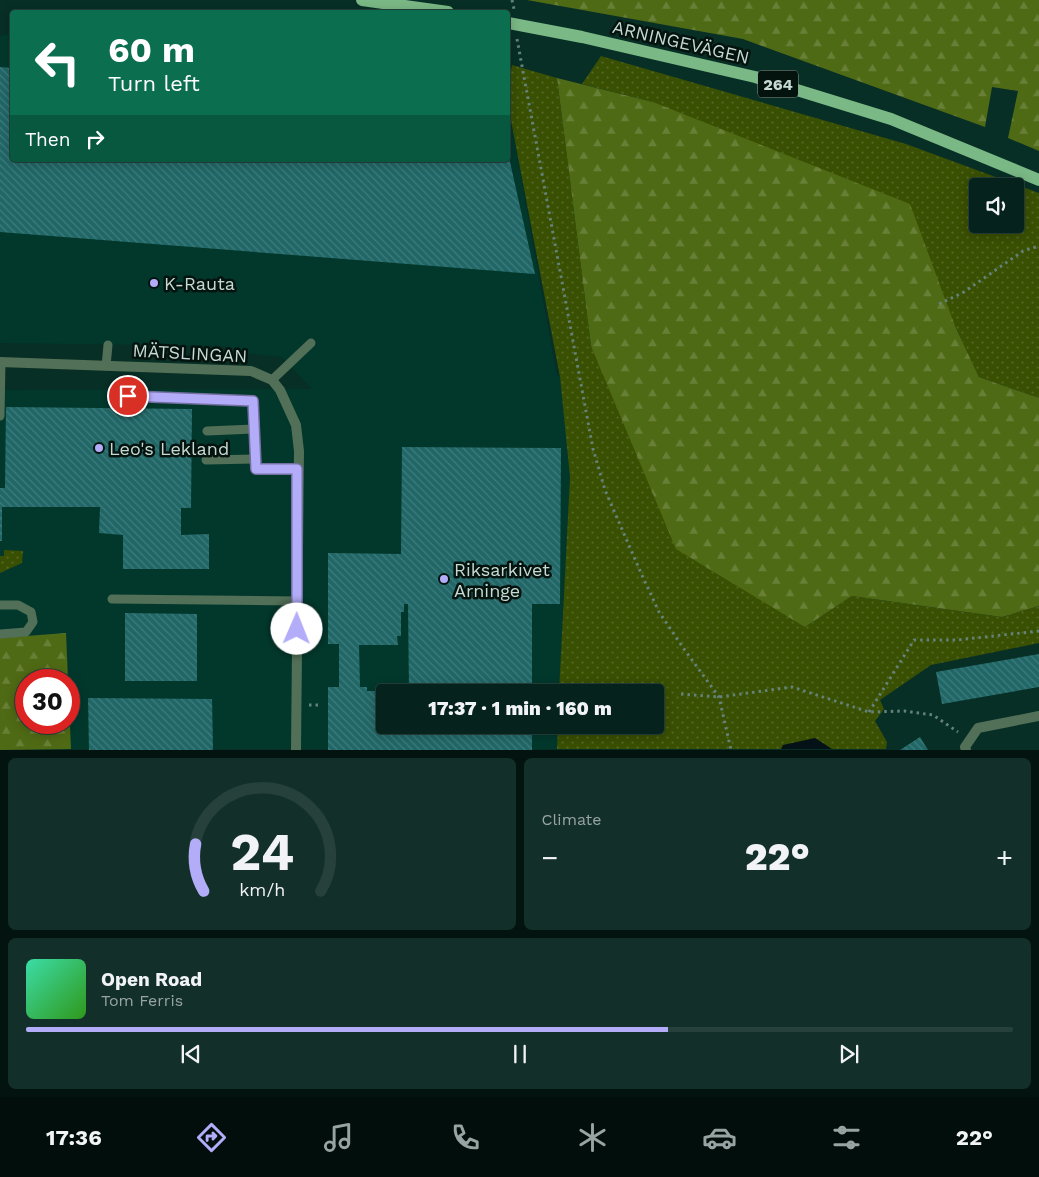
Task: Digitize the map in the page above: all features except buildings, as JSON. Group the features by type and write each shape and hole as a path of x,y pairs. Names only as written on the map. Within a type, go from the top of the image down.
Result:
{"main road":[{"path":"362,0 434,10"},
{"name":"ARNINGEVÄGEN","path":"511,18 582,37 755,77 891,119 1039,180"}],"street":[{"name":"MÄTSLINGAN","path":"1,362 251,371 272,380"},
{"path":"272,380 280,390 296,425 299,451 297,469 296,750"},
{"path":"966,750 965,747 978,728 1039,716"}],"lane":[{"path":"272,380 311,343"},
{"path":"106,366 108,345"},
{"path":"0,416 1,362"},
{"path":"128,396 253,401 256,469 297,469"},
{"path":"207,431 254,430"},
{"path":"206,460 256,459"},
{"path":"112,599 297,601"},
{"path":"0,605 18,604 31,612 33,622 26,632 0,634"}],"path":[{"path":"511,18 512,0"},
{"path":"517,39 593,449 605,490 640,573 659,612 719,697 732,750"},
{"path":"939,304 964,292 1023,251 1039,246"},
{"path":"869,712 914,640 957,640 1039,631"},
{"path":"681,694 719,697 792,687 869,712 904,711 933,715 958,732"}],"shaded area":[{"path":"10,34 10,162 510,162 510,117 557,377 560,377 570,477 559,684 376,684 376,734 558,734 557,749 0,749 0,390 312,389 282,357 244,353 224,346 0,343 0,36"},
{"path":"815,738 832,749 781,749 783,745"}],"green space":[{"path":"527,0 1039,0 1039,151 1008,138 1018,91 992,87 985,127 743,39"},
{"path":"601,56 906,144 998,178 969,178 969,233 1024,233 1024,187 1039,193 1039,398 979,377 955,326 653,102 582,84"},
{"path":"512,65 557,78 591,346 805,627 852,596 1002,617 1039,606 1039,643 931,665 880,700 884,709 875,721 887,742 886,749 557,749 558,734 664,734 664,684 559,684 570,477 560,377 510,115 510,76"},
{"path":"557,78 653,102 910,204 955,326 979,377 1039,398 1039,606 1002,617 852,596 805,627 676,549 591,346"},
{"path":"4,550 23,551 22,563 0,573 0,556 4,556"},
{"path":"66,633 68,669 15,669 15,734 70,734 71,749 0,750 0,638"}],"place":[{"name":"K-Rauta","path":"154,283"},
{"name":"Leo's Lekland","path":"99,448"},
{"name":"Riksarkivet Arninge","path":"444,579"}],"route":[{"path":"128,396 253,401 256,469 297,469 297,629"}]}
